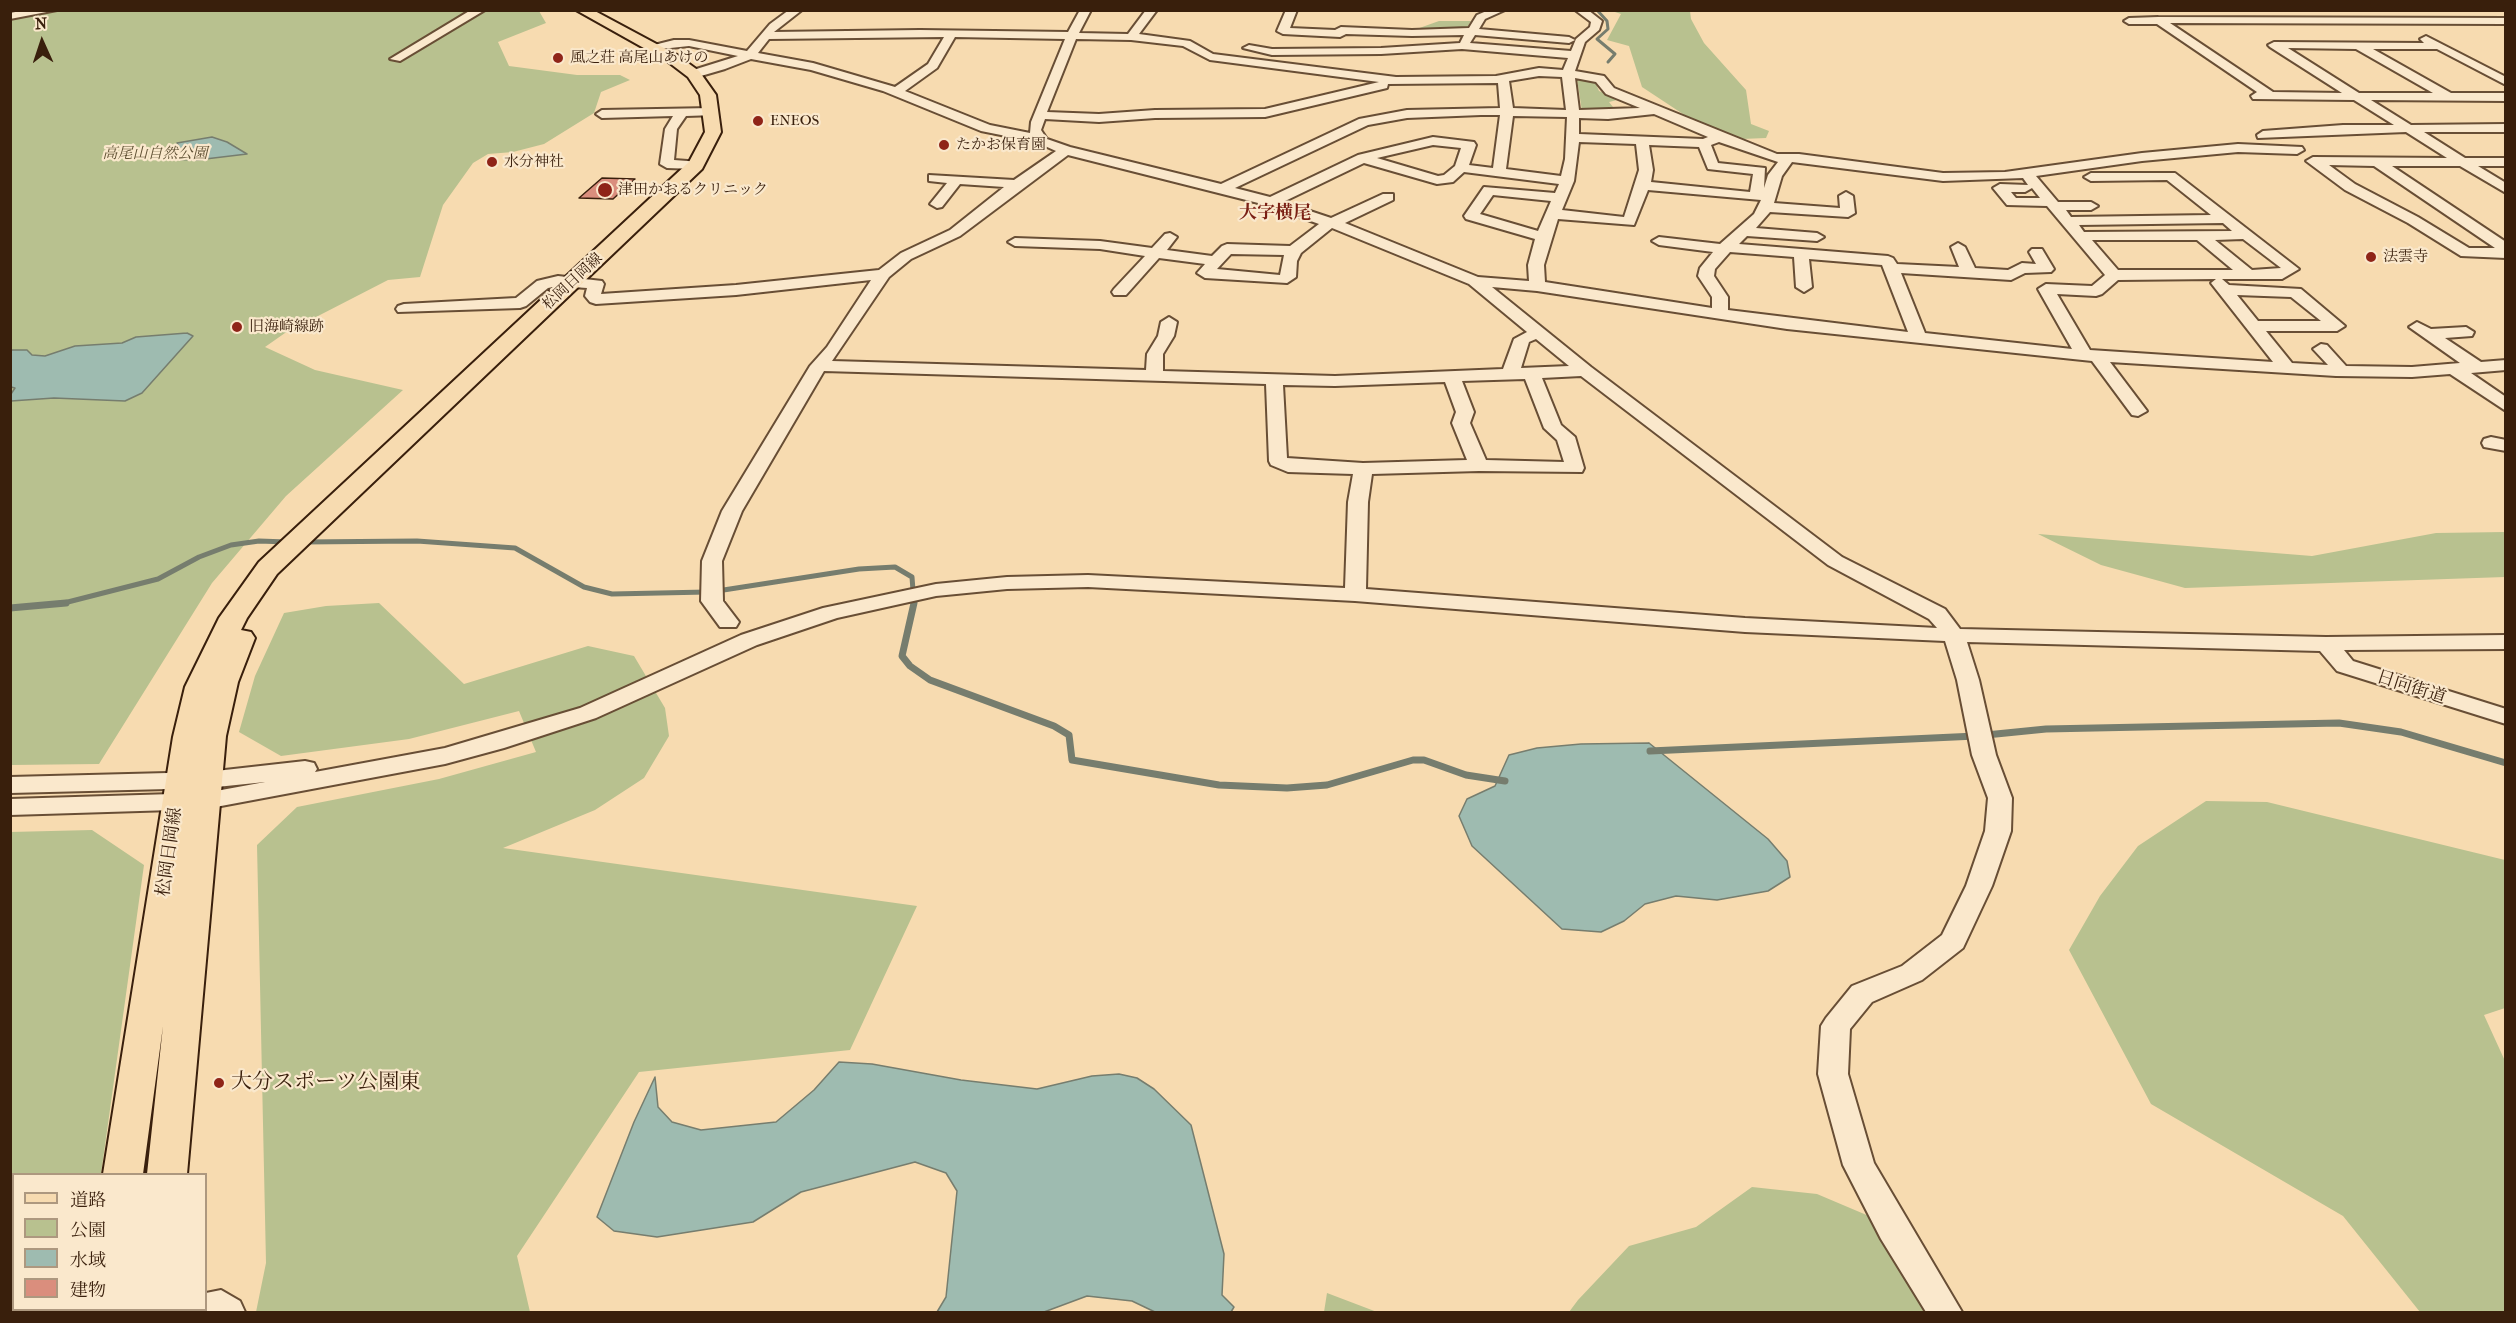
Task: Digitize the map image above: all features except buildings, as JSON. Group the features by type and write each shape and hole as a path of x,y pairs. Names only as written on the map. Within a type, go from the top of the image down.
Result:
{"main road":[{"name":"松岡日岡線","path":"167,1173 200,687 284,568 283,556 696,165 713,132 712,112 705,88 694,74 652,47 582,10"},
{"name":"松岡日岡線","path":"123,1173 192,791"}],"street":[{"path":"10,16 52,10"},
{"path":"396,59 480,10"},
{"path":"694,74 721,67 750,55 766,36 797,10"},
{"path":"1039,139 1035,130 1040,115 1072,35 1086,10"},
{"path":"1131,37 1152,10"},
{"path":"1292,10 1283,31 1340,34"},
{"path":"1537,286 1536,265 1543,237 1568,181 1572,159 1573,114 1568,74 1580,41 1595,28 1597,21 1583,11 1567,10"},
{"path":"2148,10 2263,96 2505,97"},
{"path":"2299,10 2316,21"},
{"path":"2459,10 2505,34"},
{"path":"1462,46 1481,17 1502,15"},
{"path":"2236,20 2505,189"},
{"path":"2129,21 2505,21"},
{"path":"2393,21 2505,82"},
{"path":"1572,26 1595,28"},
{"path":"1341,50 1341,30 1412,33 1470,31 1580,41"},
{"path":"896,92 933,66 951,35"},
{"path":"766,36 1072,35 1131,37 1172,40 1197,49 1210,57 1240,62 1396,81 1503,78 1539,72 1568,74 1600,79 1610,91 1641,102 1753,152 1786,159 1967,178 2005,176 2238,148 2297,150"},
{"path":"2264,39 2358,45 2438,46"},
{"path":"652,47 674,42 689,43 825,70 896,92 987,128 1039,139 1066,150 1271,202 1332,223 1475,281 1584,371 1835,561 1937,614 1954,635 1968,680 1984,755 2000,798 1998,831 1979,886 1953,941 1912,973 1862,994 1836,1026 1833,1074 1859,1165 1893,1229 1945,1312"},
{"path":"1197,49 1219,45"},
{"path":"2358,45 2448,97"},
{"path":"1238,46 1272,52 1381,51 1462,46 1574,55"},
{"path":"2481,69 2505,69"},
{"path":"1499,173 1507,112 1503,78"},
{"path":"1040,115 1099,118 1155,114 1264,113 1396,81"},
{"path":"1222,189 1364,122 1407,114 1507,112 1608,115 1655,110"},
{"path":"602,114 712,112"},
{"path":"681,114 671,129 667,164 696,165"},
{"path":"2263,135 2410,128 2505,128"},
{"path":"2284,133 2297,150 2350,187 2413,220 2466,253 2505,251"},
{"path":"1572,138 1704,143 1719,137"},
{"path":"1271,202 1363,158 1433,141 1469,146 1461,168 1448,179 1437,180 1363,158"},
{"path":"1554,214 1629,222 1644,185 1646,170 1642,141"},
{"path":"1644,185 1756,197 1760,171 1713,166 1704,143"},
{"path":"728,622 712,602 712,561 732,511 819,366 833,350 883,274 906,256 955,233 1017,184 1066,150"},
{"path":"1720,315 1720,297 1706,276 1708,268 1742,231 1760,217 1766,207 1775,175 1783,167 1786,159"},
{"path":"2314,161 2505,162"},
{"path":"2377,162 2505,251"},
{"path":"1461,168 1568,181"},
{"path":"2114,276 2030,178 2170,177 2290,269 2282,274 2114,276 2096,291 2046,289 2090,356 2138,411"},
{"path":"934,178 1017,184"},
{"path":"938,204 957,179"},
{"path":"1543,237 1471,216 1489,190 1561,198"},
{"path":"2046,197 2081,191 2188,190"},
{"path":"1766,207 1848,213 1846,195"},
{"path":"1294,252 1227,249 1205,273 1281,280 1287,277 1289,261 1303,241 1332,223 1388,197"},
{"path":"2046,197 2101,206"},
{"path":"2136,205 2207,205"},
{"path":"2067,221 2226,219"},
{"path":"1742,231 1817,237"},
{"path":"2200,235 2248,274"},
{"path":"2080,236 2248,235"},
{"path":"1119,292 1170,237"},
{"path":"1659,241 1801,254 1888,259 1969,273 2011,275 2022,268 2046,269 2037,252"},
{"path":"1015,242 1100,245 1216,261"},
{"path":"1958,247 1969,273"},
{"path":"1801,254 1804,287"},
{"path":"1888,259 1919,339"},
{"path":"404,309 520,303 543,284 575,281 596,285 593,297 596,299 736,290 883,274"},
{"path":"2212,275 2286,366"},
{"path":"1475,281 1537,286 1720,315 1919,339 2090,356 2402,372 2505,365"},
{"path":"2224,290 2295,292 2337,326 2253,326"},
{"path":"1154,376 1155,354 1166,336 1169,322"},
{"path":"2466,332 2422,330 2477,367"},
{"path":"1510,375 1522,339 1538,333"},
{"path":"2321,349 2338,365"},
{"path":"2286,366 2373,365"},
{"path":"819,366 1335,381 1584,371"},
{"path":"2454,369 2505,406"},
{"path":"1274,379 1278,460 1288,466 1363,469 1479,465 1575,468 1566,437 1553,428 1533,374"},
{"path":"1451,376 1465,411 1461,423 1479,465"},
{"path":"1355,595 1358,502 1363,469"},
{"path":"10,807 192,791 417,762 588,713 635,689 749,640 853,607 936,590 1038,581 1355,595 1745,625 1954,635 2326,644 2505,642"},
{"name":"日向街道","path":"2326,644 2345,666 2505,717"},
{"path":"10,785 192,791"},
{"path":"207,1308 221,1306 228,1312"}],"green space":[{"name":"高尾山自然公園","path":"10,11 539,11 546,23 498,42 509,66 577,75 620,75 630,80 601,92 594,113 544,144 513,152 488,154 473,163 443,205 420,277 388,280 285,333 265,347 315,370 403,390 286,496 212,583 99,764 11,765"},
{"path":"1612,11 1690,11 1691,19 1704,43 1746,90 1751,124 1769,131 1766,138 1742,139 1692,120 1642,87 1629,46 1607,40 1621,14"},
{"path":"1439,21 1471,21 1467,28 1411,31"},
{"path":"1583,78 1595,82 1599,91 1621,99 1609,102 1617,112 1582,111 1577,79"},
{"path":"2505,532 2505,577 2185,588 2101,565 2038,534 2312,556 2436,533"},
{"path":"379,603 464,684 588,646 634,656 665,708 669,736 644,778 595,810 503,848 917,906 850,1050 639,1072 517,1256 530,1312 256,1312 266,1263 257,845 297,807 439,779 536,752 519,711 409,739 281,756 239,732 255,676 284,613 326,606"},
{"path":"2206,801 2267,802 2505,860 2505,1008 2484,1015 2505,1061 2505,1312 2420,1312 2343,1216 2151,1104 2069,950 2100,896 2138,846"},
{"path":"92,830 144,865 101,1173 12,1173 12,1311 82,1312 11,1312 10,832"},
{"path":"1752,1187 1817,1194 1876,1219 1936,1312 1569,1312 1629,1246 1696,1227"},
{"path":"1327,1293 1377,1312 1324,1312"}],"water":[{"path":"212,137 227,142 247,154 197,160 167,159 169,154 180,149 177,143"},
{"path":"187,333 193,336 142,393 125,401 54,398 11,401 11,394 15,388 11,387 11,350 27,350 32,355 45,356 75,346 122,343 136,337"},
{"path":"1649,743 1768,839 1787,861 1790,877 1768,891 1717,900 1676,896 1645,904 1624,921 1601,932 1562,929 1472,846 1459,816 1467,799 1495,786 1509,755 1537,748 1581,744"},
{"path":"839,1062 872,1064 961,1080 1037,1089 1092,1076 1119,1074 1137,1078 1154,1089 1191,1125 1224,1254 1222,1295 1234,1307 1231,1312 1155,1312 1132,1301 1087,1296 1044,1312 937,1312 946,1297 957,1191 946,1173 915,1162 801,1192 753,1222 657,1237 614,1231 597,1217 634,1122 655,1077 658,1107 672,1122 701,1130 776,1122 814,1090"}],"waterway":[{"path":"1597,10 1607,21 1608,29 1597,39 1615,54 1608,62"},
{"path":"63,603 158,579 199,557 231,545 259,541 287,542"},
{"path":"303,542 417,541 515,548 584,587 612,594 707,592"},
{"path":"717,591 859,569 895,567 912,577 914,603"},
{"path":"10,608 63,603"},
{"path":"914,603 902,656 910,666 930,680 1054,726 1069,735 1072,760 1219,785 1287,788 1327,785 1413,760 1424,760 1466,775 1505,781"},
{"path":"1986,735 2046,729 2339,723 2401,732 2506,763"},
{"path":"1650,751 1976,736"}],"place":[{"name":"風之荘 高尾山あけの","path":"558,58"},
{"name":"ENEOS","path":"758,121"},
{"name":"たかお保育園","path":"944,145"},
{"name":"水分神社","path":"492,162"},
{"name":"津田かおるクリニック","path":"605,190"},
{"name":"法雲寺","path":"2371,257"},
{"name":"旧海崎線跡","path":"237,327"},
{"name":"大分スポーツ公園東","path":"219,1083"}],"district":[{"name":"大字横尾","path":"1275,214"}]}
